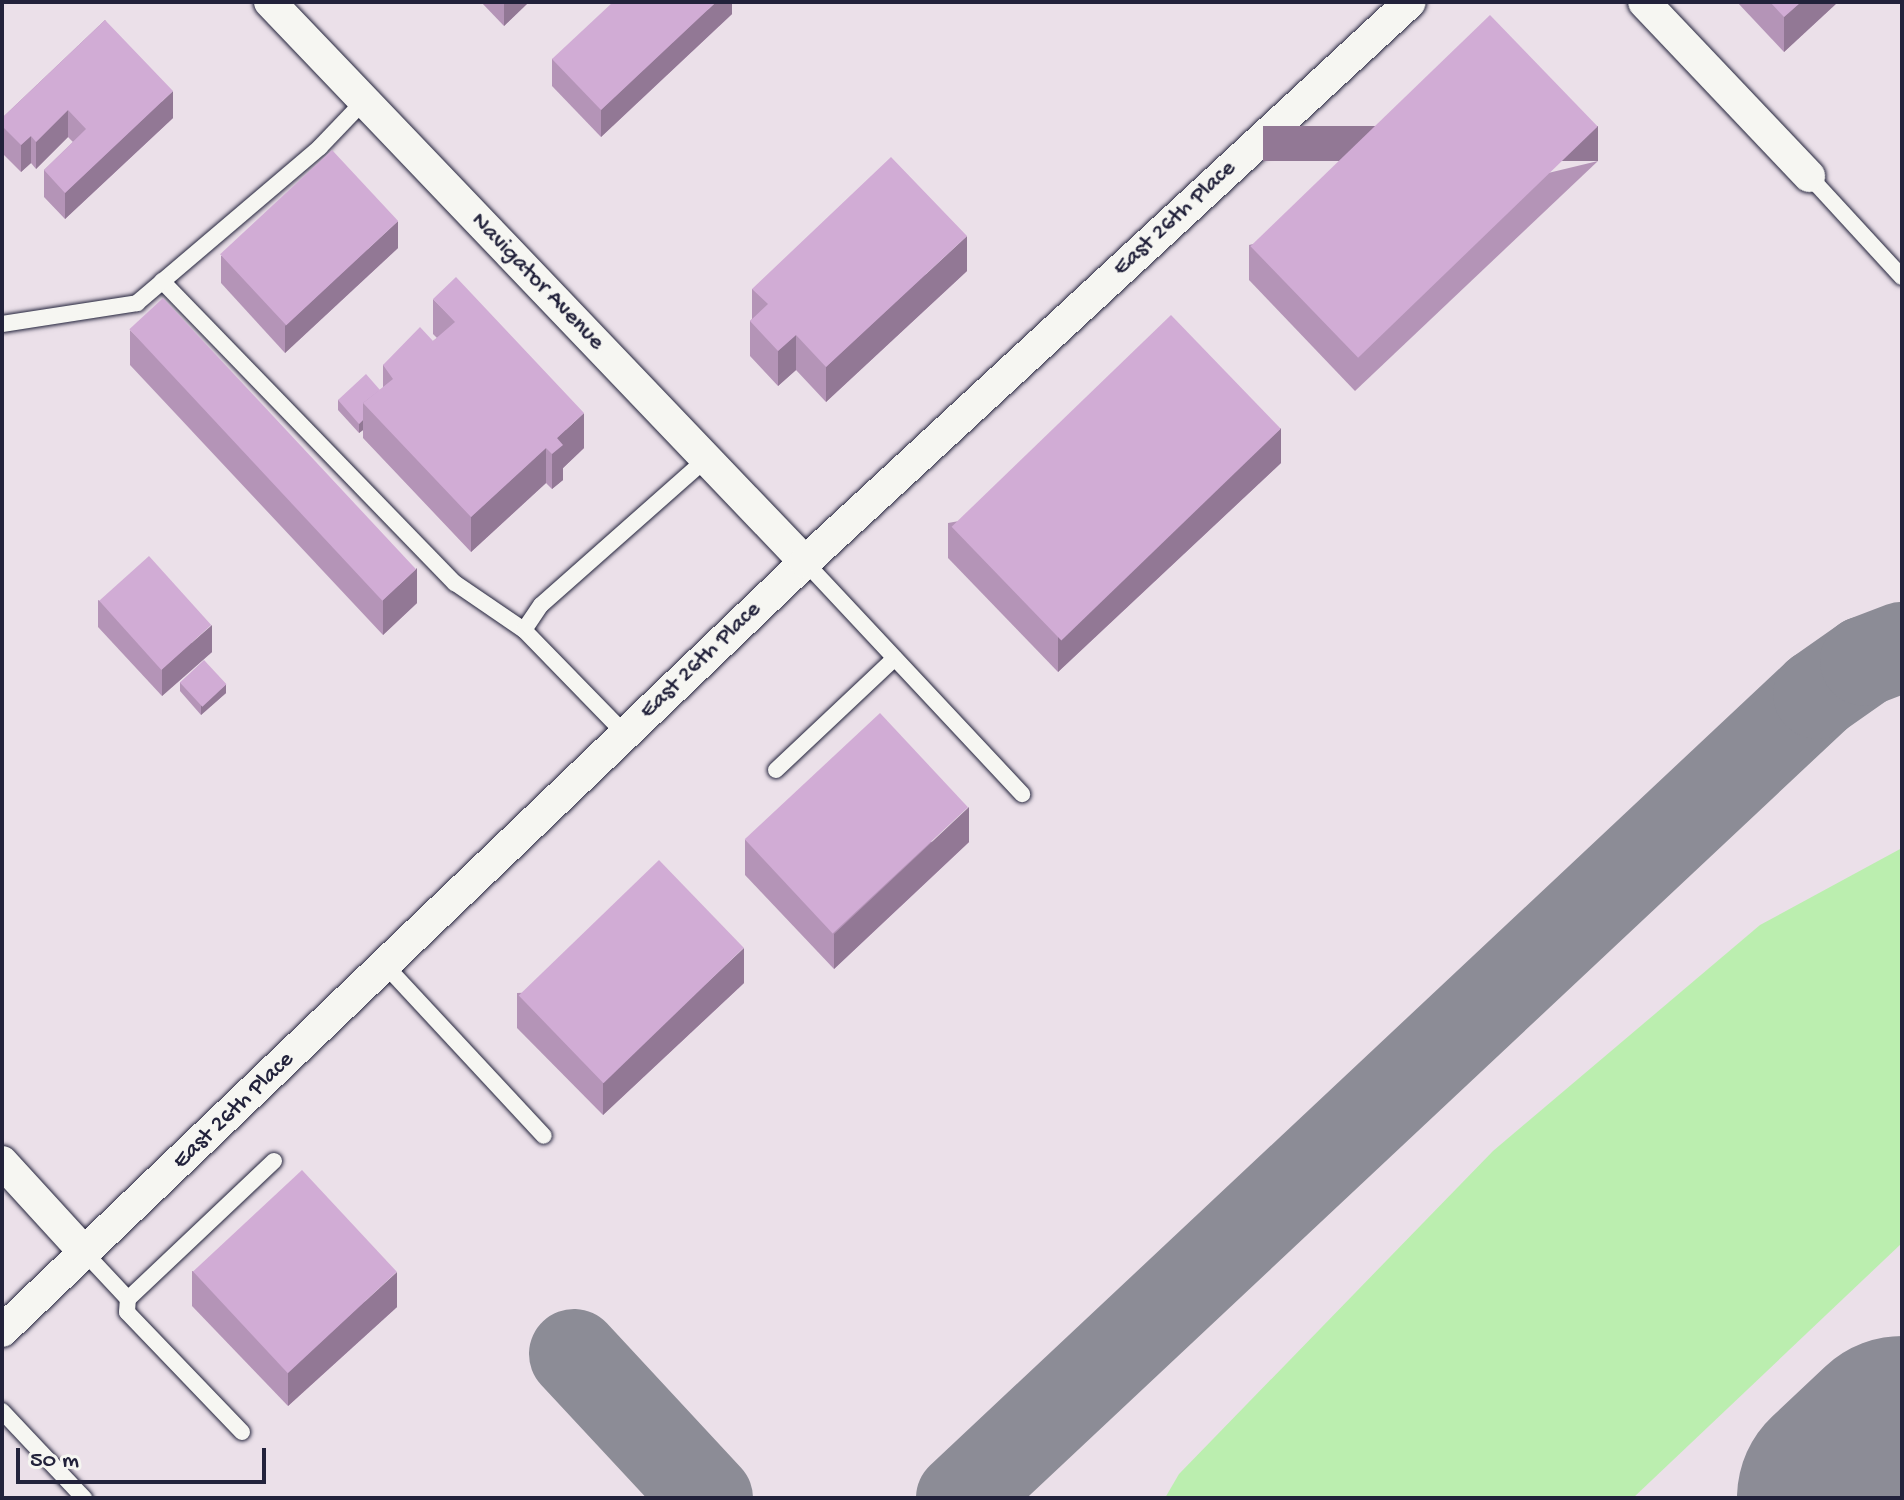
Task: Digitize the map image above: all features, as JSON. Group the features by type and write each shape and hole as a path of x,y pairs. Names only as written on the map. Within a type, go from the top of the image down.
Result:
{"street":[{"name":"Navigator Avenue","path":"270,2 805,562"},
{"name":"East 26th Place","path":"2,1331 805,562 1410,2"},
{"path":"1644,2 1809,176"},
{"path":"2,1162 85,1253"}],"lane":[{"path":"2,324 137,303 320,147 364,101"},
{"path":"1809,176 1902,277"},
{"path":"162,281 455,583 524,630 625,734"},
{"path":"524,630 541,605 706,459"},
{"path":"805,562 1022,794"},
{"path":"776,770 895,658"},
{"path":"385,965 544,1136"},
{"path":"242,1432 127,1312 128,1299 274,1161"},
{"path":"85,1253 128,1299"},
{"path":"2,1411 84,1498"}],"shaded area":[{"path":"2,2 1902,2 1902,1498 2,1498"}],"green space":[{"path":"1902,848 1902,1243 1633,1498 1165,1498 1179,1474 1493,1151 1760,925"}],"building":[{"path":"613,2 716,2 601,110 552,59"},
{"path":"1770,2 1801,2 1784,17"},
{"path":"1490,15 1598,126 1358,358 1250,246"},
{"path":"105,20 173,91 65,193 44,170 86,129 68,110 36,142 31,136 21,145 2,126 2,118"},
{"path":"332,150 398,221 286,325 220,254"},
{"path":"891,157 967,236 826,367 796,335 778,351 750,321 768,304 752,289"},
{"path":"456,277 584,413 557,438 563,445 552,454 546,448 471,517 363,403 393,379 383,365 420,327 433,341 455,322 433,299"},
{"path":"163,298 416,569 382,601 129,329"},
{"path":"1171,315 1281,429 1061,641 952,527"},
{"path":"366,374 380,390 363,403 363,420 359,424 338,400"},
{"path":"149,556 211,625 161,670 99,601"},
{"path":"204,660 227,684 202,707 180,683"},
{"path":"880,713 968,807 833,934 745,839"},
{"path":"659,860 744,948 603,1083 519,995"},
{"path":"302,1170 397,1272 288,1373 193,1272"}],"taxiway":[{"path":"961,1498 1818,694 1865,661 1902,647"},
{"path":"574,1354 708,1498"}],"runway":[{"path":"1849,1498 1902,1448"}]}
